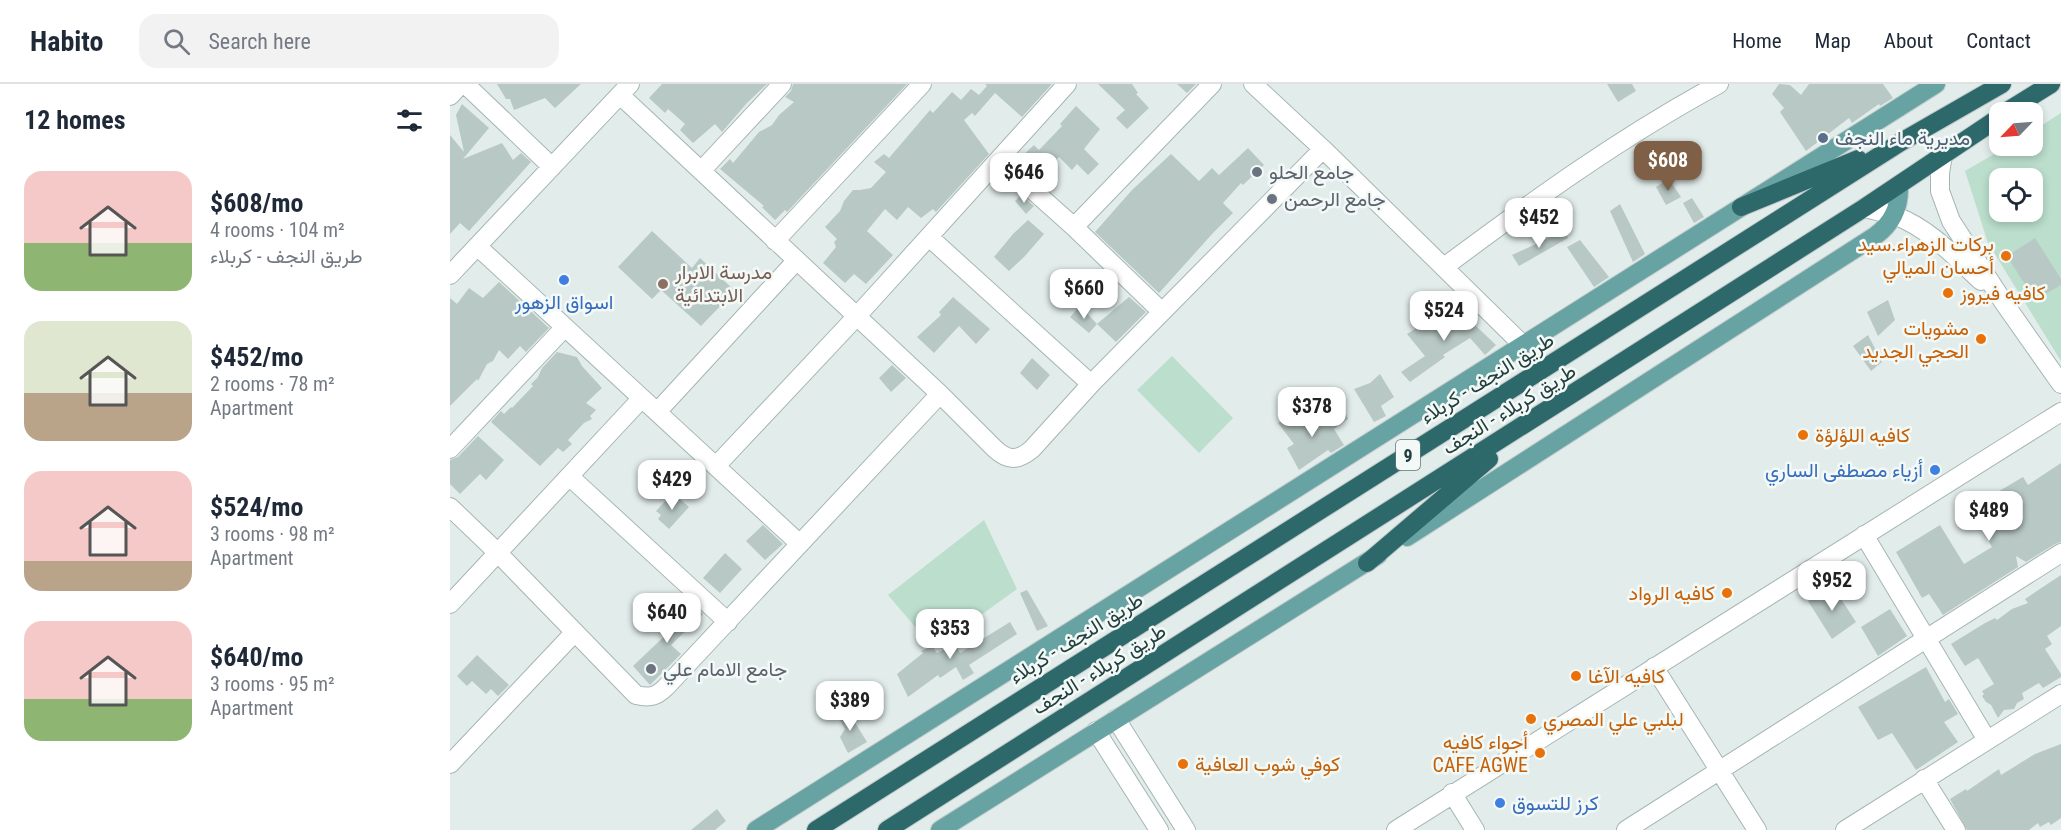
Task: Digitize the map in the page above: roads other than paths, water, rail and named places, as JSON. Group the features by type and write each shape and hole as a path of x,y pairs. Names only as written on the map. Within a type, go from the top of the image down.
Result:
{"highway":[{"path":"1982,96 1996,84"},
{"name":"طريق النجف - کربلاء","path":"816,830 1901,142 2002,84"},
{"name":"طريق کربلاء - النجف","path":"2023,102 2051,84"},
{"path":"2040,102 2061,94"},
{"name":"طريق کربلاء - النجف","path":"887,830 1864,208 1989,124"},
{"path":"1741,207 1901,142"},
{"path":"1366,563 1542,414"}],"main road":[{"path":"756,830 1936,84"},
{"path":"940,830 1366,563 1875,236 1889,224 1894,216 1900,195 1899,184"}],"street":[{"path":"450,96 463,84 552,167"},
{"path":"701,171 782,84"},
{"path":"776,242 922,84"},
{"path":"716,466 857,316 1067,84"},
{"path":"1074,227 1212,84"},
{"path":"1253,84 1323,149 1523,345"},
{"path":"1444,267 1600,154 1645,125 1719,84"},
{"path":"450,275 625,89 701,171 940,394 1004,457 1013,459 1024,456 1032,449 1091,384 1323,149"},
{"path":"1943,155 1940,173 1942,200 1964,244 2061,384"},
{"path":"999,160 1074,227 1162,312"},
{"path":"1864,208 1894,216 1930,235 2004,303"},
{"path":"929,237 1091,384"},
{"path":"477,246 801,544"},
{"path":"657,412 796,261"},
{"path":"450,449 565,327"},
{"path":"450,507 636,695 647,698 658,695 940,394"},
{"path":"450,604 642,398"},
{"path":"1396,830 2061,412"},
{"path":"569,476 728,622"},
{"path":"1864,535 1987,740"},
{"path":"1626,830 2061,553"},
{"path":"450,764 575,632"},
{"path":"1654,667 1757,830"},
{"path":"1845,830 2061,694"},
{"path":"1116,719 1186,830"},
{"path":"1096,731 1159,830"},
{"path":"1924,779 1956,830"},
{"path":"1452,793 1475,830"}],"place":[{"name":"مديرية ماء النجف","path":"1823,138"},
{"name":"جامع الحلو","path":"1257,172"},
{"name":"جامع الرحمن","path":"1272,199"},
{"name":"بركات الزهراء.سيد أحسان الميالي","path":"2006,256"},
{"name":"اسواق الزهور","path":"564,280"},
{"name":"مدرسة الابرار الابتدائية","path":"663,284"},
{"name":"كافيه فيروز","path":"1948,293"},
{"name":"مشويات الحجي الجديد","path":"1981,339"},
{"name":"كافيه اللؤلؤة","path":"1803,435"},
{"name":"أزياء مصطفى الساري","path":"1935,470"},
{"name":"كافيه الرواد","path":"1727,593"},
{"name":"جامع الامام علي","path":"651,669"},
{"name":"كافيه الآغا","path":"1576,676"},
{"name":"لبلبي علي المصري","path":"1531,719"},
{"name":"أجواء كافيه CAFE AGWE","path":"1540,753"},
{"name":"كوفي شوب العافية","path":"1183,764"},
{"name":"كرز للتسوق","path":"1500,803"}]}
